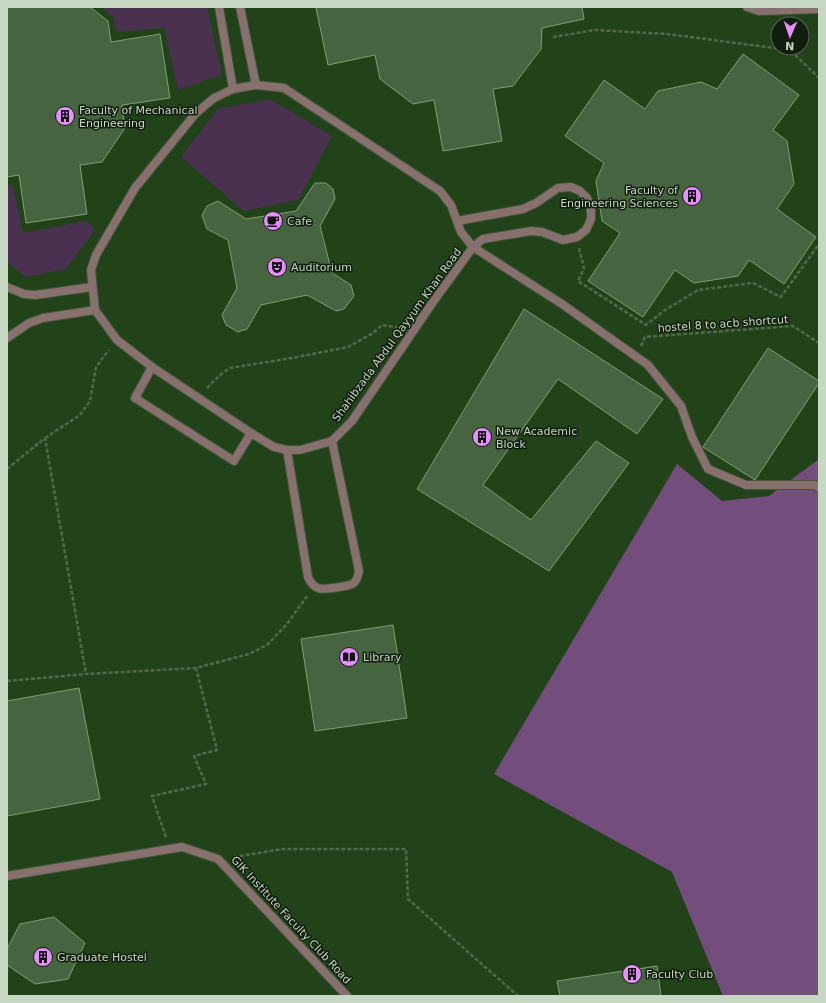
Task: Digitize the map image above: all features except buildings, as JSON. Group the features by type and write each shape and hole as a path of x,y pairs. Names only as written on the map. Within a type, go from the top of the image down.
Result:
{"lane":[{"path":"219,7 233,89"},
{"path":"240,7 256,85"},
{"path":"747,7 759,11 819,9"},
{"name":"Shahibzada Abdul Qayyum Khan Road","path":"256,85 284,88 440,191 451,205 461,232 473,247 352,421 332,441 300,450 287,450 274,447 152,367 117,340 95,310 91,270 96,255 135,188 196,113 214,98 233,89 256,85"},
{"path":"457,221 523,209 536,203 558,188 571,187 580,191 587,198 591,208 592,219 586,230 577,237 563,240 542,232 531,231 483,239 473,247 562,304 648,365 681,406 692,437 708,469 746,485 815,485 819,488"},
{"path":"7,288 35,296 92,288"},
{"path":"7,338 29,323 43,318 95,310"},
{"path":"152,367 135,398 234,461 251,433"},
{"path":"287,450 308,577 314,586 324,590 352,584 356,581 359,571 332,441"},
{"name":"GIK Institute Faculty Club Road","path":"7,876 182,848 218,859 347,996"}],"path":[{"path":"552,38 595,30 667,34 770,47"},
{"path":"797,56 819,78"},
{"path":"577,237 584,268 578,281 646,325 666,310 698,290 753,284 781,296 819,244"},
{"path":"198,398 220,375 230,368 307,356 348,347 373,333 382,325 400,327 412,333"},
{"name":"hostel 8 to acb shortcut","path":"637,357 645,337 794,326 819,343"},
{"path":"7,469 45,438 80,415 90,401 96,366 117,340"},
{"path":"45,438 86,674"},
{"path":"7,681 86,674 196,668 249,654 267,645 287,624 314,586"},
{"path":"169,850 160,816 152,796 206,784 194,756 217,750 196,668"},
{"path":"218,859 283,849 406,849 408,899 518,996"}],"shaded area":[{"path":"7,7 819,7 819,996 7,996"},
{"path":"102,7 207,7 222,75 178,90 164,28 117,32 113,17"},
{"path":"270,99 332,136 298,200 244,211 181,157 218,109"},
{"path":"7,186 13,186 23,233 87,221 95,230 66,269 26,277 7,262"},
{"path":"819,459 819,996 723,996 672,872 494,774 677,464 722,501 769,496"}],"place":[{"name":"Faculty of Mechanical Engineering","path":"65,116"},
{"name":"Faculty of Engineering Sciences","path":"692,196"},
{"name":"Cafe","path":"273,221"},
{"name":"Auditorium","path":"277,267"},
{"name":"New Academic Block","path":"482,437"},
{"name":"Library","path":"349,657"},
{"name":"Graduate Hostel","path":"43,957"},
{"name":"Faculty Club","path":"632,974"}]}
